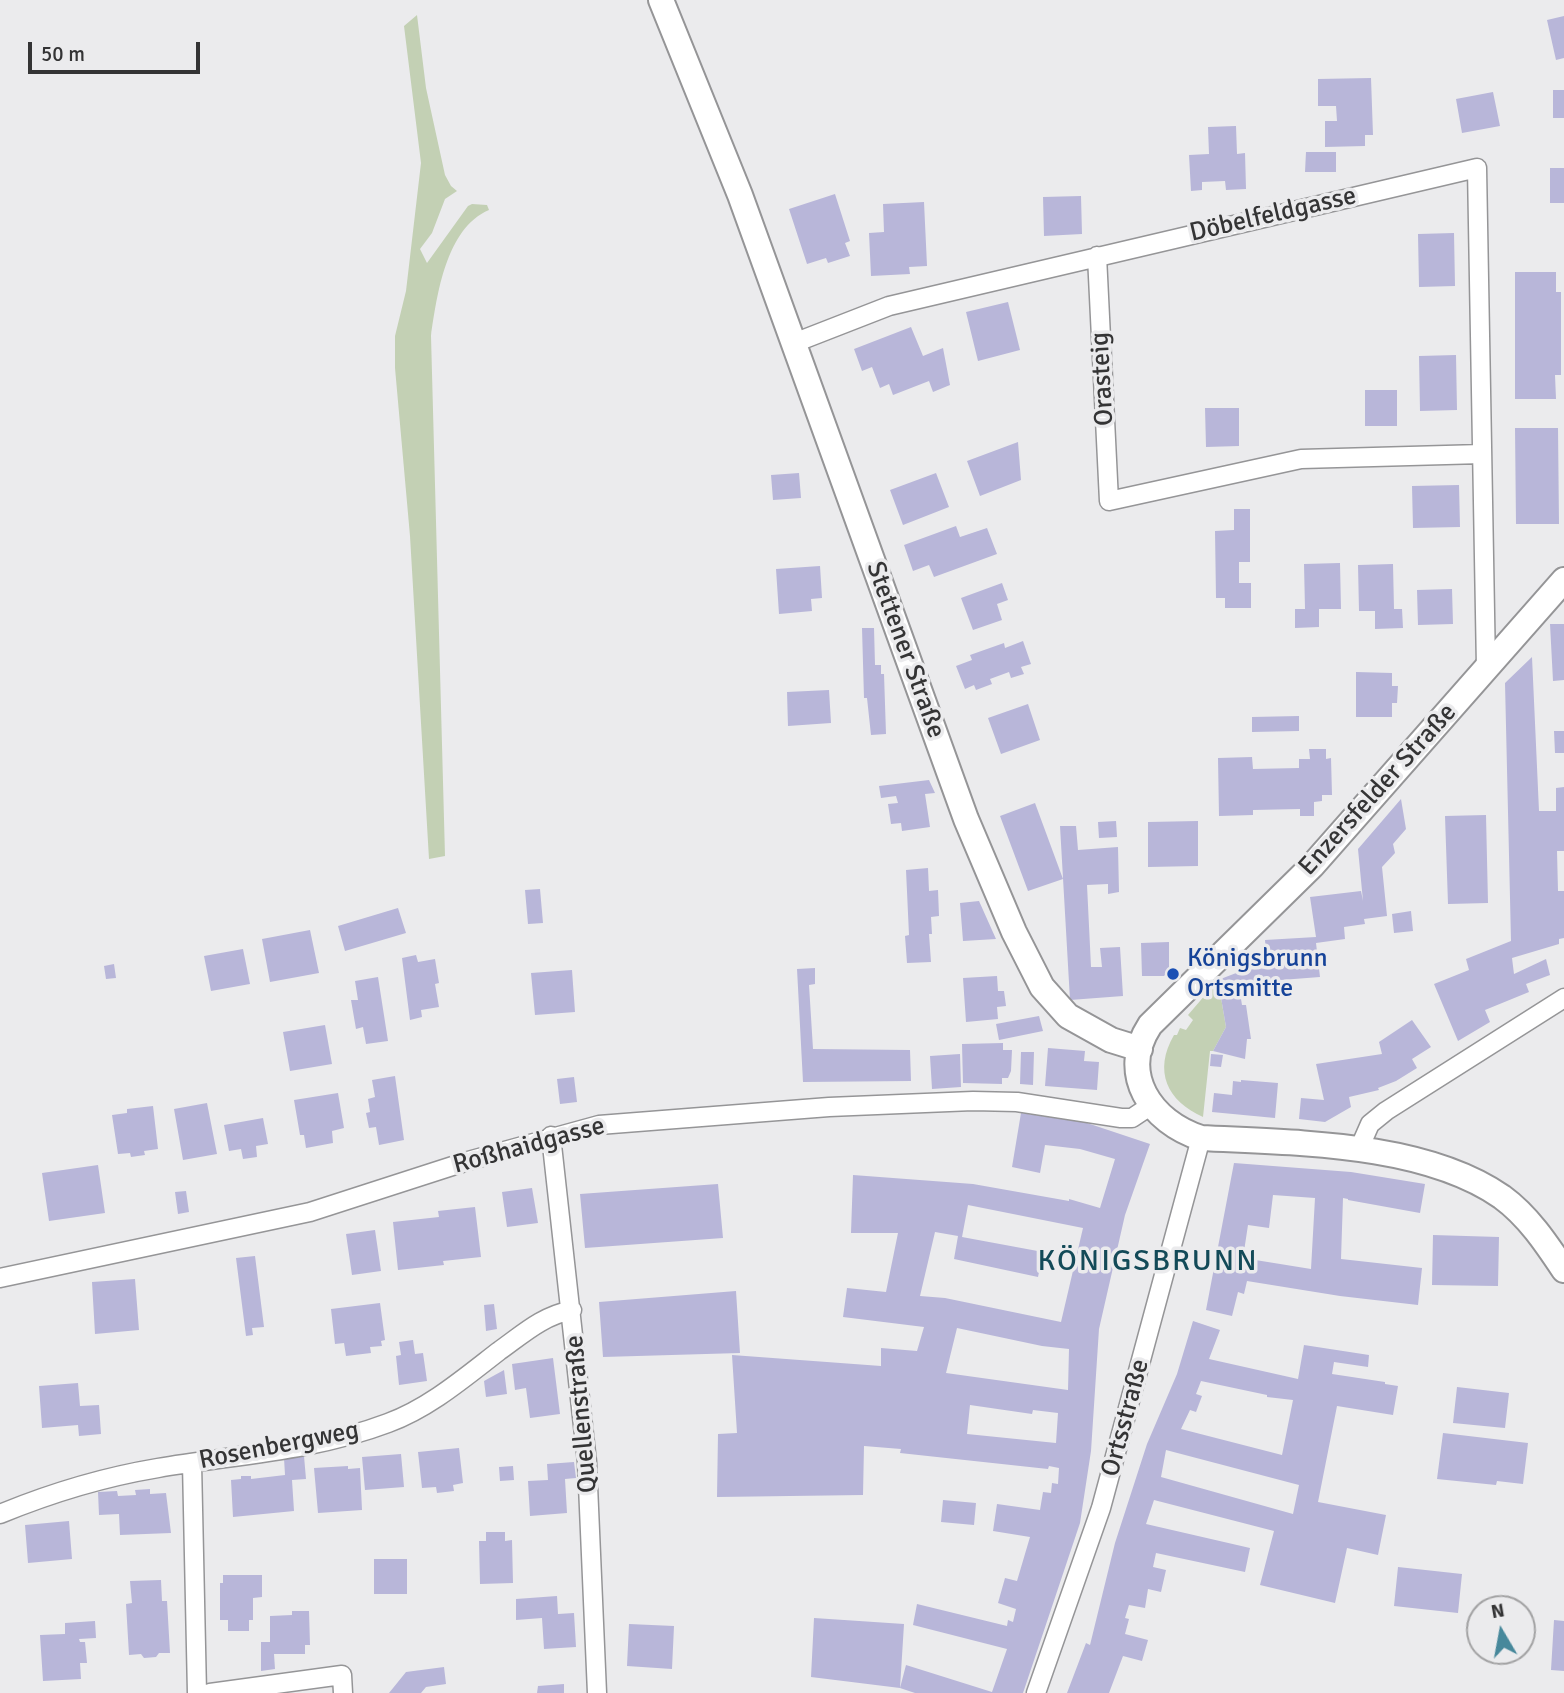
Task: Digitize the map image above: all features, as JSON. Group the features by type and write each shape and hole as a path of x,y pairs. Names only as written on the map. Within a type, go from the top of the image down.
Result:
{"street":[{"name":"Stettener Straße","path":"661,0 740,195 966,819 1014,932 1042,987 1068,1016 1111,1040 1140,1049"},
{"name":"Döbelfeldgasse","path":"794,343 889,306 1477,168 1486,668"},
{"name":"Orasteig","path":"1097,256 1109,501 1301,459 1482,454"},
{"name":"Enzersfelder Straße","path":"1140,1049 1150,1025 1312,866 1564,580"},
{"path":"1359,1149 1370,1124 1386,1111 1564,998"},
{"path":"1140,1049 1138,1073 1150,1106 1179,1129 1201,1138 1359,1149 1431,1165 1481,1185 1519,1211 1564,1270"},
{"name":"Roßhaidgasse","path":"0,1278 310,1213 585,1127 895,1103 1017,1102 1121,1118 1132,1118 1150,1106"},
{"name":"Quellenstraße","path":"551,1136 589,1482 597,1693"},
{"name":"Ortsstraße","path":"1036,1693 1101,1508 1201,1138"},
{"name":"Rosenbergweg","path":"0,1514 94,1482 328,1441 403,1417 456,1384 544,1318 572,1310"},
{"path":"192,1463 197,1693"},
{"path":"210,1693 342,1675 343,1693"}],"green space":[{"path":"417,15 426,88 445,175 457,191 445,199 432,233 420,249 427,263 468,206 487,205 489,210 474,219 453,247 441,283 431,336 445,856 429,859 410,536 395,368 395,336 406,291 421,163 404,26"},
{"path":"1218,980 1226,1027 1213,1051 1210,1051 1203,1117 1172,1094 1164,1073 1165,1061 1174,1035 1177,1035 1180,1028 1186,1030 1193,1020 1188,1015"}],"building":[{"path":"1564,16 1564,58 1556,60 1547,20"},
{"path":"1371,78 1373,135 1365,135 1365,146 1325,147 1325,121 1337,121 1336,106 1318,106 1318,79"},
{"path":"1553,90 1564,90 1564,118 1553,118"},
{"path":"1493,92 1500,126 1462,133 1456,99"},
{"path":"1236,126 1237,154 1245,153 1246,189 1226,190 1225,181 1202,182 1202,190 1191,191 1189,155 1209,154 1208,127"},
{"path":"1306,152 1336,152 1336,172 1305,172"},
{"path":"1550,168 1564,168 1564,203 1550,203"},
{"path":"835,194 850,241 845,243 850,256 828,263 826,258 807,264 789,209"},
{"path":"1081,196 1082,234 1044,236 1043,197"},
{"path":"924,202 927,266 909,267 910,274 871,276 869,233 884,232 883,204"},
{"path":"1454,233 1455,286 1419,287 1418,234"},
{"path":"1515,272 1556,272 1556,292 1561,292 1561,375 1555,375 1556,399 1515,399"},
{"path":"1008,302 1020,350 978,361 966,312"},
{"path":"911,327 923,356 943,348 950,385 933,392 929,381 893,395 889,384 880,388 872,367 862,371 854,349"},
{"path":"1456,355 1457,410 1420,411 1419,356"},
{"path":"1365,390 1397,390 1397,426 1365,426"},
{"path":"1205,408 1239,408 1239,446 1206,447"},
{"path":"1515,428 1558,428 1559,524 1516,524"},
{"path":"1018,442 1021,480 980,496 967,461"},
{"path":"799,473 801,498 773,500 771,475"},
{"path":"936,473 949,507 903,525 890,490"},
{"path":"1459,485 1460,527 1413,528 1412,486"},
{"path":"1234,509 1250,509 1250,562 1239,562 1239,583 1251,583 1251,608 1225,608 1225,598 1216,598 1215,531 1234,530"},
{"path":"956,526 960,537 987,528 997,554 934,577 929,565 913,571 904,545"},
{"path":"1340,563 1341,609 1319,609 1319,627 1295,628 1295,609 1305,609 1304,564"},
{"path":"1393,564 1394,609 1402,609 1403,628 1375,629 1375,611 1359,611 1358,565"},
{"path":"820,566 822,598 811,599 812,611 779,614 776,569"},
{"path":"1002,583 1008,600 997,604 1002,620 973,630 961,598"},
{"path":"1452,589 1453,624 1418,625 1417,590"},
{"path":"1550,624 1564,624 1564,680 1553,681"},
{"path":"862,628 874,628 875,665 881,665 881,674 884,674 886,734 871,735 867,698 864,698"},
{"path":"1023,641 1031,664 1021,667 1024,674 1011,678 1009,672 990,679 992,684 976,690 974,685 965,689 956,666 972,660 970,655 1004,643 1005,648"},
{"path":"1532,657 1539,811 1556,811 1556,788 1564,787 1564,851 1557,851 1558,891 1564,891 1564,938 1559,939 1559,944 1512,958 1514,974 1546,959 1550,975 1526,984 1529,992 1485,1010 1490,1022 1458,1041 1434,984 1469,970 1466,959 1511,941 1505,683"},
{"path":"1356,672 1392,673 1392,686 1398,686 1397,703 1392,703 1392,717 1356,717"},
{"path":"829,690 831,723 788,726 787,692"},
{"path":"1028,704 1040,740 1001,754 988,718"},
{"path":"1299,716 1299,731 1252,732 1252,717"},
{"path":"1554,731 1564,731 1564,753 1555,753"},
{"path":"1309,749 1326,749 1326,759 1331,758 1332,795 1322,795 1322,801 1314,802 1314,816 1300,816 1300,809 1253,810 1253,815 1219,816 1218,758 1252,757 1253,769 1299,768 1299,759 1310,759"},
{"path":"929,780 935,793 925,794 930,827 902,831 901,823 891,824 888,804 898,803 896,796 881,798 879,786"},
{"path":"1401,799 1406,829 1393,844 1395,853 1382,867 1387,916 1364,919 1365,924 1344,927 1345,939 1316,943 1320,977 1268,981 1269,994 1241,999 1242,1005 1246,1005 1251,1039 1247,1039 1245,1059 1213,1051 1226,1027 1218,980 1244,970 1267,968 1265,940 1316,937 1310,897 1361,891 1363,901 1358,849"},
{"path":"1035,803 1063,879 1028,891 1000,816"},
{"path":"1486,815 1488,903 1448,904 1445,816"},
{"path":"1116,821 1117,837 1099,838 1098,822"},
{"path":"1198,821 1198,866 1148,867 1148,822"},
{"path":"1060,826 1076,826 1078,850 1118,847 1119,892 1108,894 1108,884 1087,885 1091,967 1102,967 1100,948 1120,947 1123,996 1070,1000"},
{"path":"928,868 929,891 938,890 939,916 931,917 931,962 907,963 905,936 909,935 906,870"},
{"path":"540,889 543,923 528,924 525,890"},
{"path":"979,901 996,939 963,941 960,903"},
{"path":"398,908 406,933 345,951 338,926"},
{"path":"1411,911 1413,931 1394,933 1392,914"},
{"path":"310,930 319,973 270,982 262,939"},
{"path":"1169,942 1169,970 1164,976 1142,976 1141,943"},
{"path":"243,949 250,984 211,991 204,956"},
{"path":"416,955 418,962 435,959 439,1007 421,1010 422,1017 410,1020 402,958"},
{"path":"114,964 116,978 106,979 104,966"},
{"path":"815,968 815,984 809,985 813,1049 910,1050 911,1081 803,1082 797,969"},
{"path":"572,970 575,1012 535,1015 531,973"},
{"path":"997,976 998,991 1004,991 1006,1006 997,1007 998,1019 966,1022 963,978"},
{"path":"378,977 388,1041 366,1044 363,1027 356,1029 351,1000 358,1000 355,981"},
{"path":"1039,1016 1043,1031 999,1040 996,1024"},
{"path":"1412,1020 1431,1047 1412,1059 1417,1068 1378,1088 1379,1090 1349,1097 1351,1107 1325,1122 1299,1119 1301,1098 1324,1100 1316,1064 1382,1054 1379,1042"},
{"path":"325,1025 332,1064 290,1071 283,1032"},
{"path":"1003,1043 1003,1050 1012,1050 1011,1071 1008,1078 1002,1078 1002,1084 963,1083 962,1044"},
{"path":"1048,1048 1085,1051 1084,1061 1099,1062 1097,1090 1045,1086"},
{"path":"1021,1052 1034,1052 1033,1085 1020,1084"},
{"path":"960,1054 961,1087 932,1089 930,1056"},
{"path":"1211,1054 1223,1055 1221,1067 1210,1066"},
{"path":"395,1076 404,1140 379,1145 376,1127 369,1128 366,1113 370,1112 368,1099 375,1097 372,1080"},
{"path":"574,1077 577,1102 560,1104 557,1079"},
{"path":"1233,1081 1278,1083 1275,1118 1212,1112 1214,1093 1232,1095"},
{"path":"338,1093 344,1128 332,1131 333,1143 306,1148 304,1135 300,1135 294,1100"},
{"path":"207,1103 217,1154 183,1160 174,1109"},
{"path":"153,1106 158,1149 131,1157 130,1153 118,1154 112,1115 127,1113 127,1109"},
{"path":"1021,1113 1084,1122 1150,1144 1125,1215 1099,1329 1091,1451 1080,1523 1023,1693 915,1693 900,1688 906,1665 992,1692 1007,1649 913,1625 917,1604 1007,1626 1008,1620 1013,1622 1016,1609 998,1603 1005,1578 1017,1581 1030,1537 993,1531 997,1504 1040,1510 1043,1492 1051,1493 1052,1483 1058,1484 1059,1468 900,1453 901,1449 864,1446 863,1495 717,1497 718,1434 737,1433 732,1355 881,1366 881,1348 917,1351 924,1327 843,1317 847,1288 886,1292 898,1233 851,1233 853,1175 973,1184 1069,1199 1100,1208 1115,1159 1080,1149 1045,1145 1040,1173 1012,1167","holes":["968,1205 1083,1228 1061,1322 945,1298 920,1296 935,1232 958,1236 954,1259 1038,1277 1043,1252 962,1237","957,1328 1069,1349 1068,1390 946,1373","970,1405 1032,1414 1033,1410 1058,1413 1056,1443 967,1434"]},
{"path":"263,1118 268,1144 256,1146 257,1157 243,1159 241,1149 229,1151 224,1125"},
{"path":"1234,1163 1351,1172 1425,1184 1420,1213 1343,1198 1341,1259 1422,1268 1418,1305 1247,1281 1244,1294 1238,1292 1232,1316 1206,1310","holes":["1273,1195 1315,1198 1311,1269 1243,1258 1248,1225 1269,1228"]},
{"path":"98,1165 105,1213 49,1221 42,1173"},
{"path":"718,1184 723,1238 585,1248 580,1194"},
{"path":"532,1188 538,1223 507,1227 502,1192"},
{"path":"186,1191 189,1212 178,1214 175,1192"},
{"path":"475,1207 481,1257 443,1261 444,1265 398,1270 393,1222 439,1217 438,1211"},
{"path":"375,1230 381,1271 352,1275 346,1234"},
{"path":"1433,1235 1499,1237 1498,1286 1432,1285"},
{"path":"255,1256 264,1327 252,1328 253,1335 246,1336 236,1258"},
{"path":"135,1279 139,1330 95,1334 92,1282"},
{"path":"736,1291 740,1353 603,1357 599,1302"},
{"path":"380,1303 385,1340 381,1341 382,1346 370,1347 371,1353 346,1356 344,1343 335,1344 331,1309"},
{"path":"494,1304 497,1329 486,1331 484,1305"},
{"path":"1193,1321 1220,1330 1209,1359 1298,1379 1304,1345 1369,1355 1368,1367 1334,1362 1332,1374 1398,1386 1393,1415 1337,1406 1318,1502 1386,1515 1378,1555 1347,1548 1335,1603 1260,1585 1274,1531 1154,1500 1146,1524 1250,1548 1245,1572 1156,1553 1153,1567 1166,1570 1161,1592 1148,1589 1145,1608 1129,1605 1125,1618 1129,1619 1125,1634 1148,1640 1142,1661 1123,1656 1109,1693 1067,1693 1086,1643 1090,1645 1115,1543 1147,1444 1177,1374","holes":["1201,1381 1267,1397 1293,1400 1282,1455 1181,1429 1190,1410 1196,1412 1202,1396 1196,1394","1166,1450 1299,1485 1293,1514 1161,1477"]},
{"path":"413,1340 415,1354 423,1353 427,1381 399,1385 396,1356 401,1355 399,1342"},
{"path":"553,1358 560,1414 530,1418 526,1388 515,1390 512,1364"},
{"path":"504,1370 507,1394 486,1397 484,1381"},
{"path":"78,1383 80,1406 99,1405 101,1434 79,1436 78,1425 42,1428 39,1386"},
{"path":"1457,1387 1509,1393 1505,1428 1453,1423"},
{"path":"1443,1433 1528,1443 1523,1484 1497,1481 1496,1485 1437,1479"},
{"path":"459,1448 463,1483 453,1485 454,1491 437,1493 436,1487 422,1488 418,1452"},
{"path":"401,1454 404,1487 365,1490 362,1457"},
{"path":"304,1456 306,1479 292,1480 294,1511 233,1517 231,1480 241,1479 241,1476 251,1476 251,1479 285,1475 284,1458"},
{"path":"574,1462 576,1478 565,1479 567,1513 530,1516 528,1481 548,1480 547,1464"},
{"path":"348,1466 348,1469 360,1468 362,1510 318,1513 314,1468"},
{"path":"513,1466 514,1480 500,1481 499,1467"},
{"path":"150,1489 150,1494 166,1493 171,1533 120,1535 119,1514 99,1515 98,1492 117,1491 118,1496 136,1495 135,1490"},
{"path":"943,1500 976,1503 974,1525 941,1522"},
{"path":"69,1521 72,1559 28,1563 25,1525"},
{"path":"486,1532 505,1532 505,1541 512,1540 513,1583 480,1584 479,1541 486,1541"},
{"path":"374,1559 407,1559 407,1594 374,1594"},
{"path":"1398,1567 1462,1574 1458,1613 1394,1606"},
{"path":"223,1575 262,1575 262,1597 253,1598 253,1620 249,1620 249,1631 228,1631 228,1620 220,1620 220,1583 223,1583"},
{"path":"161,1580 162,1601 167,1601 170,1653 144,1658 141,1654 129,1655 126,1604 132,1603 130,1581"},
{"path":"557,1596 558,1614 574,1613 576,1647 544,1649 542,1618 516,1620 516,1599"},
{"path":"292,1611 309,1611 310,1645 305,1645 305,1654 274,1654 275,1669 261,1671 261,1642 270,1642 270,1616 292,1615"},
{"path":"814,1618 904,1624 900,1688 811,1677"},
{"path":"1554,1620 1564,1621 1564,1671 1551,1670"},
{"path":"95,1621 96,1638 79,1639 80,1642 85,1642 87,1663 80,1663 81,1679 43,1681 40,1635 65,1634 65,1623"},
{"path":"629,1624 674,1626 672,1669 627,1666"},
{"path":"444,1667 446,1684 426,1687 421,1693 389,1693 406,1672"},
{"path":"564,1684 564,1693 537,1693 538,1686"}],"place":[{"name":"Königsbrunn Ortsmitte","path":"1173,974"}],"district":[{"name":"KÖNIGSBRUNN","path":"1148,1262"}]}
